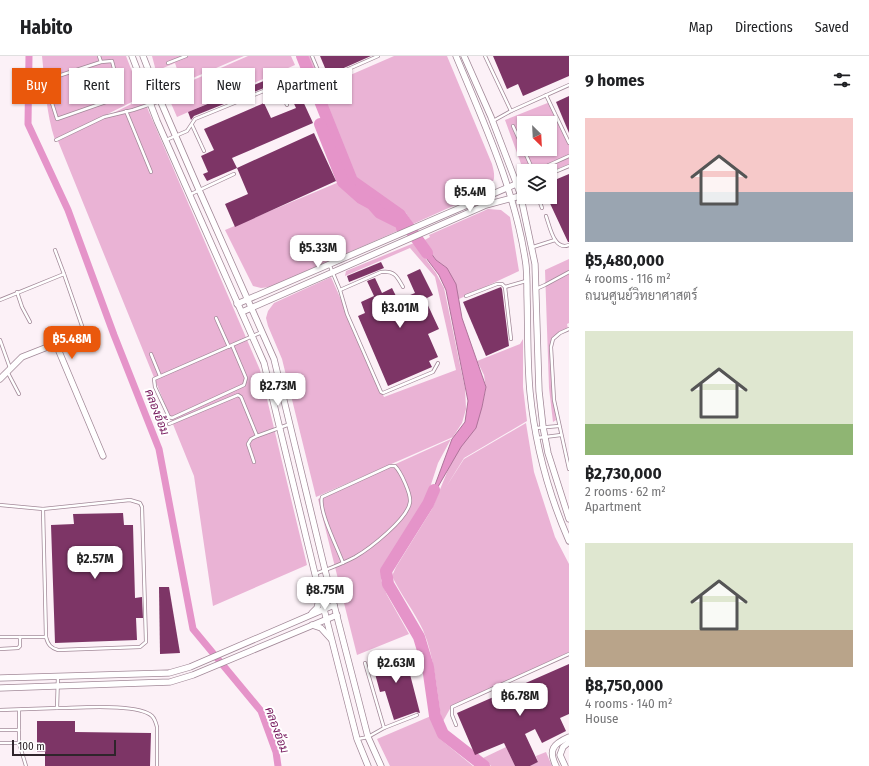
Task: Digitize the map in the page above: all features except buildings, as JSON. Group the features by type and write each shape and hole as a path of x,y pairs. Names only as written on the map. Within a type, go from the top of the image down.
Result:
{"street":[{"path":"132,56 136,68"},
{"path":"143,56 148,68"},
{"path":"456,56 483,120 512,198 526,265 530,392 536,438 556,512 569,541"},
{"path":"464,56 492,121 517,187"},
{"path":"150,104 264,363 357,739 368,766"},
{"path":"162,104 274,359 325,570 368,737 381,766"},
{"path":"237,304 516,184"},
{"path":"242,312 486,205 517,197"},
{"path":"522,204 535,264 539,391 543,427 548,453 569,519"},
{"path":"0,378 18,360 31,352 50,346 58,349 103,456"},
{"path":"308,616 317,608 320,594"},
{"path":"0,678 169,673 190,667 334,605"},
{"path":"0,688 170,682 193,675 337,615"},
{"path":"312,625 321,628 332,641"},
{"path":"556,766 552,758 554,746 560,741 569,737"},
{"path":"565,766 560,755 563,747 569,742"},
{"path":"552,758 560,755"}],"lane":[{"path":"99,56 100,62"},
{"path":"168,63 186,56"},
{"path":"312,56 320,75 328,78 378,56"},
{"path":"486,56 511,111"},
{"path":"112,61 121,95 120,97 57,119 46,84 55,77 100,62 112,61"},
{"path":"492,121 569,85"},
{"path":"165,140 187,131 195,119 271,88 276,88 280,91 287,105"},
{"path":"546,95 569,143"},
{"path":"56,140 104,117 150,104"},
{"path":"126,111 151,172"},
{"path":"192,125 204,151"},
{"path":"513,126 532,168 540,169 569,156"},
{"path":"557,171 569,166"},
{"path":"189,195 234,174"},
{"path":"541,204 542,208"},
{"path":"546,216 555,240 560,246 569,245"},
{"path":"531,248 555,240"},
{"path":"54,250 82,326"},
{"path":"329,265 340,290 347,314 381,392 383,393 433,372 438,363"},
{"path":"340,290 388,270 396,274 404,287"},
{"path":"536,289 569,272"},
{"path":"0,300 64,274"},
{"path":"466,296 497,284 502,284 505,287 527,281"},
{"path":"505,287 511,339"},
{"path":"17,292 22,307 30,322"},
{"path":"216,318 230,346 246,378 244,385 236,390 172,418 169,417 166,414 155,387 154,379 160,376 230,346 252,337 263,332"},
{"path":"569,329 560,333 553,340 551,347 554,400 569,469"},
{"path":"0,340 9,370 19,394"},
{"path":"151,354 160,376"},
{"path":"169,424 238,395 242,397 257,436"},
{"path":"254,462 248,444 252,439 290,424"},
{"path":"535,428 559,426"},
{"path":"536,438 561,435"},
{"path":"315,574 343,563 355,557 398,522 408,509 410,502 409,494 395,466 390,466 322,497 326,520 343,563"},
{"path":"0,505 43,509 130,500 140,503 142,507 146,642 140,647 58,650 49,646 46,637 43,509"},
{"path":"0,637 46,637"},
{"path":"0,650 18,648 20,646 20,637"},
{"path":"456,725 452,715 452,707 569,654"},
{"path":"365,663 384,728"},
{"path":"57,708 58,676"},
{"path":"0,710 129,708 151,715 156,722 157,727 157,766"},
{"path":"19,710 19,743 26,766"},
{"path":"357,739 368,737 384,728 417,716"},
{"path":"0,730 19,730"},
{"path":"0,743 19,743"}],"shaded area":[{"path":"42,56 126,56 132,71 132,102 55,140 47,104 61,104 61,68 43,68"},
{"path":"152,56 244,56 216,68 202,68 202,74 194,78 194,68 177,68 175,63 163,68 155,68"},
{"path":"248,56 291,56 295,65 288,68 263,68 263,79 255,83 255,68 221,68"},
{"path":"303,56 313,56 318,68 308,68"},
{"path":"394,56 447,56 492,164 494,180 490,186 484,192 413,224 406,213 356,180 324,104 352,104 352,74"},
{"path":"202,76 202,104 206,104 177,117 171,104 194,104 194,80"},
{"path":"550,102 556,116 517,116 517,153 505,120"},
{"path":"132,104 146,104 260,370 307,565 213,606 194,476 58,141"},
{"path":"557,117 569,144 569,164 557,169 557,164 521,164 518,156 557,156"},
{"path":"339,182 372,204 380,213 401,223 402,229 270,287 261,288 253,286 225,230"},
{"path":"488,209 501,210 510,217 519,271 459,299 447,268 436,260 423,241 430,237 429,235"},
{"path":"423,238 428,249 436,260 447,268 456,284 462,318 486,387 476,428 461,447 428,504 452,439 465,422 468,401 446,290 439,275 414,242"},
{"path":"414,243 436,273 444,288 465,388 466,409 462,423 453,437 316,497 282,359 268,326 266,318 268,311 274,303 331,277 384,397 456,370 435,277 410,248 345,276 346,271"},
{"path":"569,259 568,329 559,333 555,337 552,352 552,377 556,420 553,422 549,388 545,270"},
{"path":"523,339 523,387 527,421 464,458 446,487 464,459 526,423 534,472 555,537 569,564 569,652 451,707 442,723 433,664 427,641 423,630 392,576 432,509 450,465 482,407 486,389 484,375 477,361 520,344"},
{"path":"451,439 438,463 424,506 384,564 381,580 387,595 409,634 357,655 318,499"},
{"path":"431,716 440,739 473,766 390,766 377,739"},
{"path":"506,747 515,766 491,766 483,758"},
{"path":"546,752 552,766 530,766 538,762 536,756"}],"waterway":[{"name":"คลองอ้อม","path":"29,56 28,124 68,210 114,335 159,449 193,629 261,711 276,752 278,766"},
{"path":"302,56 352,181 400,215 427,253"},
{"path":"320,124 343,182 361,198 372,204 380,213 402,224 403,228"},
{"path":"434,490 428,504 386,571 388,584 419,637 428,667 435,716 443,734 484,766"}]}
